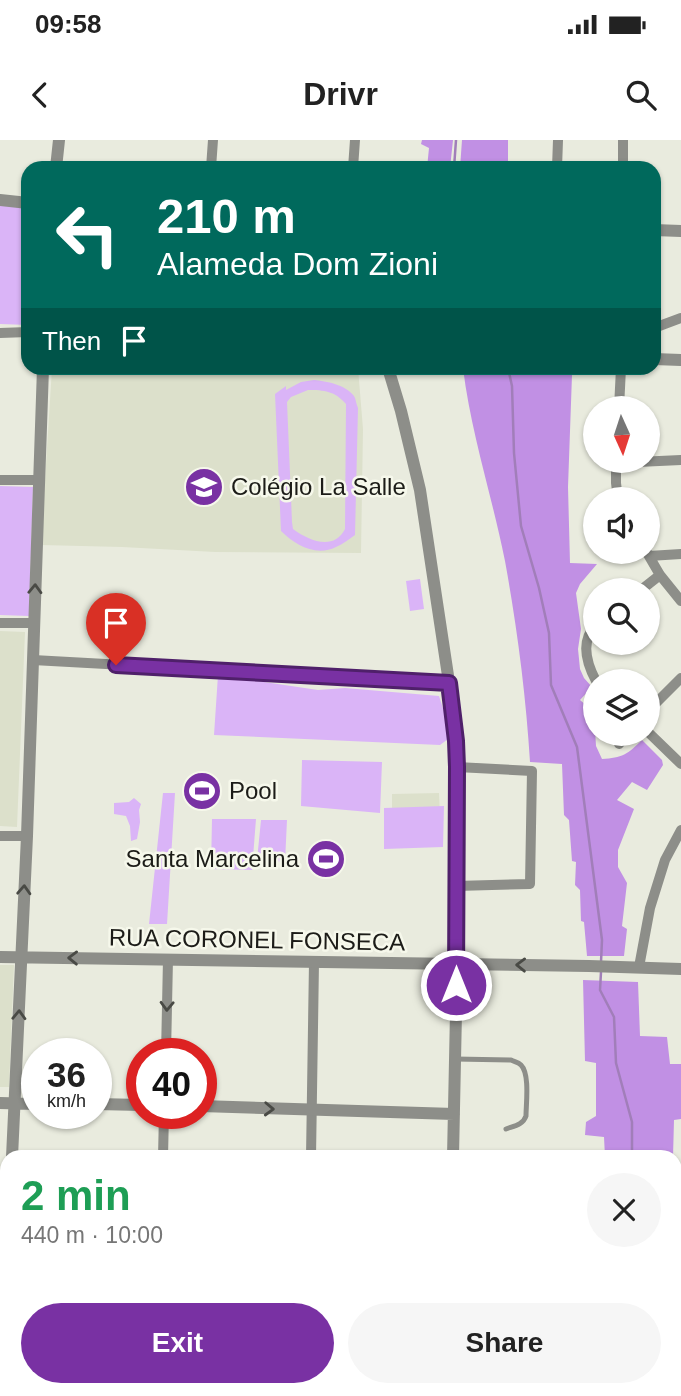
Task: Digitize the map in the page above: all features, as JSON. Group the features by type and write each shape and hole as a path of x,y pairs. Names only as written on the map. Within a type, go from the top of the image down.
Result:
{"street":[{"path":"58,161 59,140"},
{"path":"212,161 213,140"},
{"path":"354,161 355,140"},
{"path":"557,161 558,140"},
{"path":"623,140 623,161"},
{"path":"0,200 21,202"},
{"path":"661,231 681,232"},
{"path":"661,325 681,318"},
{"path":"0,333 21,332"},
{"path":"661,359 681,360"},
{"path":"12,1150 27,836 43,375"},
{"path":"389,375 420,490 456,741 457,964 453,1150"},
{"path":"620,396 621,375"},
{"path":"660,461 681,460"},
{"path":"0,480 39,480"},
{"path":"660,554 681,554"},
{"path":"654,564 681,601"},
{"path":"656,578 660,575"},
{"path":"0,623 34,623"},
{"path":"33,660 449,683"},
{"path":"660,699 681,678"},
{"path":"660,744 681,764"},
{"path":"456,886 530,884 532,771 457,767"},
{"path":"639,967 650,908 665,860 681,831"},
{"path":"0,836 27,836"},
{"name":"RUA CORONEL FONSECA","path":"0,957 681,969"},
{"path":"166,1038 168,959"},
{"path":"311,1150 314,962"},
{"path":"0,1103 21,1103"},
{"path":"217,1107 454,1114"},
{"path":"163,1150 164,1129"}],"lane":[{"path":"456,1059 511,1060 524,1068 526,1116 524,1121 506,1129"}],"shaded area":[{"path":"422,140 453,140 451,161 428,161 429,148 421,144"},
{"path":"462,140 508,140 508,161 460,161"},
{"path":"0,199 21,200 21,325 0,324"},
{"name":"Colégio La Salle","path":"52,375 359,375 363,429 361,553 215,552 41,545"},
{"path":"464,375 572,375 568,487 570,563 597,564 583,578 576,593 581,629 578,649 583,676 583,697 580,700 583,703 583,746 596,746 602,759 615,758 636,746 648,746 662,760 663,765 647,790 632,782 617,800 634,809 618,850 618,867 627,883 622,926 627,929 624,956 587,956 584,922 581,921 580,890 575,885 576,862 572,861 569,820 564,815 562,764 530,762 517,636 500,537 471,416"},
{"path":"314,380 341,386 354,396 358,408 355,535 341,544 321,551 306,548 281,531 275,394 286,386 286,390 301,382","holes":["308,390 333,394 346,404 345,529 340,536 328,542 314,540 299,533 293,529 292,522 287,402 291,397"]},
{"path":"0,486 33,487 29,616 0,615"},
{"path":"420,579 424,609 410,611 406,581"},
{"path":"0,631 25,632 17,827 0,826"},
{"path":"218,675 318,690 345,688 439,696 449,727 448,739 440,745 214,735"},
{"path":"302,760 382,762 380,813 301,806"},
{"name":"Pool","path":"194,778 211,779 209,804 194,803"},
{"path":"163,793 175,793 167,924 149,924"},
{"path":"439,793 440,816 392,811 392,794"},
{"path":"134,798 141,804 140,822 137,839 131,841 126,816 114,814 114,803 129,802"},
{"path":"444,806 443,847 384,849 384,808"},
{"path":"212,819 256,819 252,870 211,869"},
{"path":"261,820 287,820 285,862 257,860"},
{"path":"0,965 14,965 9,1087 0,1087"},
{"path":"583,980 638,982 640,1036 667,1037 670,1064 681,1064 681,1119 674,1120 673,1150 605,1150 604,1137 585,1135 586,1122 596,1116 596,1063 585,1061"}],"waterway":[{"path":"454,161 456,140"},
{"path":"510,375 521,526 549,633 551,685 577,747 602,940 601,962"},
{"path":"601,972 600,990 614,1017 616,1063 632,1122 632,1150"}],"place":[{"name":"Colégio La Salle","path":"204,487"},
{"name":"Pool","path":"202,791"},
{"name":"Santa Marcelina","path":"326,859"}],"route":[{"path":"116,665 449,683 457,767 456,985"}]}
